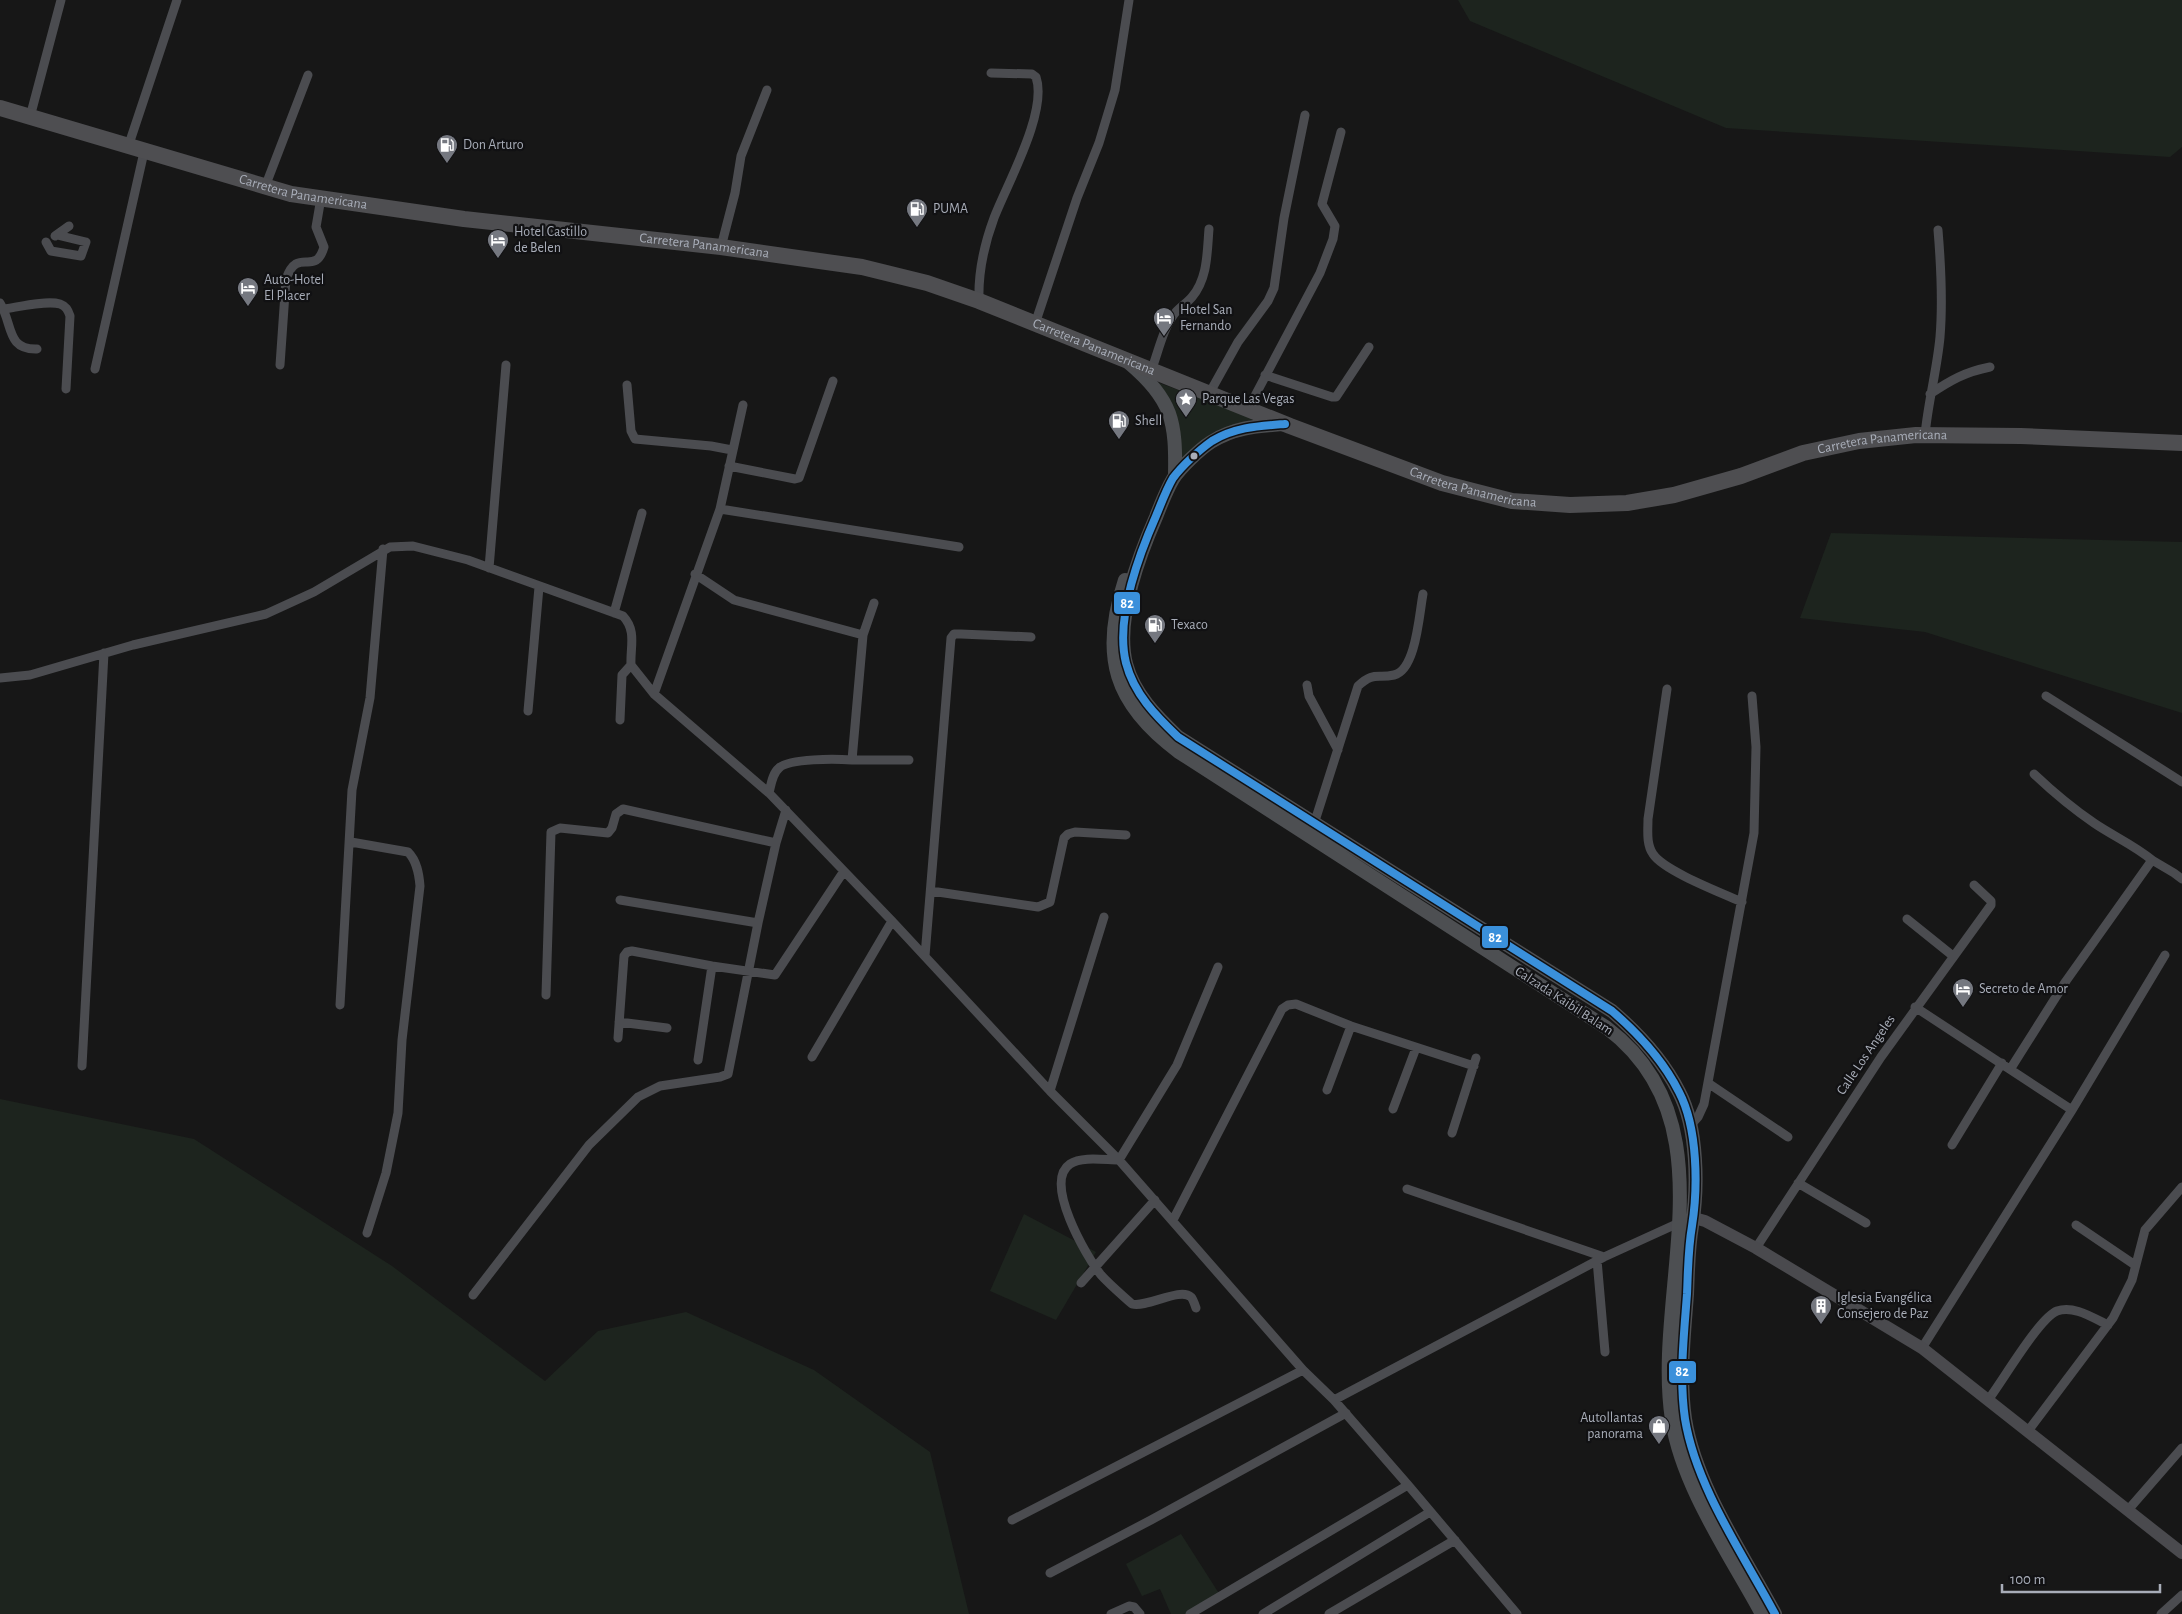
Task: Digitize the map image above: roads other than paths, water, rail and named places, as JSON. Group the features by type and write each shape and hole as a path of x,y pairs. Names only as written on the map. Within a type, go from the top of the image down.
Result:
{"highway":[{"name":"Carretera Panamericana","path":"0,108 291,194 464,219 721,247 862,267 927,283 979,301 1285,424 1442,483 1512,501 1570,505 1627,502 1674,495 1741,476 1803,453 1859,440 1925,435 2021,436 2182,443"}],"main road":[{"name":"Calzada Kaibil Balam","path":"1126,361 1151,383 1168,409 1175,436 1174,476 1138,558 1128,572 1119,598 1113,627 1112,642 1119,677 1129,700 1145,723 1179,752 1607,1028 1628,1045 1655,1081 1669,1112 1679,1164 1678,1223 1668,1362 1672,1422 1679,1451 1691,1482 1762,1614"},
{"name":"Calzada Kaibil Balam","path":"1174,476 1206,446 1224,435 1251,426 1285,424"},
{"name":"Calzada Kaibil Balam","path":"1138,558 1123,632 1126,664 1136,688 1150,708 1178,737 1612,1012 1644,1041 1665,1067 1680,1094 1690,1126 1694,1169 1694,1218 1682,1355 1686,1422 1705,1482 1775,1614"}],"street":[{"path":"30,117 61,0"},
{"path":"95,369 136,149 177,0"},
{"path":"1035,324 1077,198 1100,143 1115,90 1129,0"},
{"path":"979,301 981,261 994,219 1024,150 1039,91 1036,77 1032,74 991,73"},
{"path":"265,187 308,75"},
{"path":"721,247 735,192 741,156 767,90"},
{"path":"1209,394 1238,342 1268,301 1274,288 1284,218 1305,115"},
{"path":"1248,409 1320,272 1333,239 1335,226 1322,204 1334,166 1341,132"},
{"path":"280,365 286,279 294,264 312,262 318,259 322,253 324,247 316,227 321,198"},
{"path":"46,242 69,226"},
{"path":"1151,371 1170,323 1176,313 1200,286 1206,267 1208,229"},
{"path":"1925,435 1940,338 1942,297 1938,230"},
{"path":"46,242 51,251 81,256 86,242 56,235"},
{"path":"46,242 46,249 55,261"},
{"path":"37,349 27,349 15,343 2,306 61,304 67,308 70,316 66,389"},
{"path":"1265,375 1336,397 1368,347"},
{"path":"489,568 506,365"},
{"path":"1930,394 1968,371 1990,366"},
{"path":"729,466 795,479 799,478 833,381"},
{"path":"627,385 631,431 635,439 711,446 732,450"},
{"path":"654,694 720,508 743,405"},
{"path":"720,508 959,547"},
{"path":"614,613 642,513"},
{"path":"0,678 30,675 104,653 266,614 314,592 383,549 390,546 420,547 460,557 623,616 629,623 632,631 630,665 622,675 620,720"},
{"path":"340,1005 351,842 352,790 370,698 383,549"},
{"path":"695,574 734,600 863,635"},
{"path":"528,711 539,587"},
{"path":"1314,824 1358,686 1366,679 1378,675 1392,676 1403,672 1411,660 1422,594"},
{"path":"852,760 863,635 874,603"},
{"path":"925,956 951,638 954,634 1031,637"},
{"path":"82,1066 104,653"},
{"path":"630,665 654,694 769,793 786,810 1050,1091 1119,1160 1303,1370 1346,1413 1517,1614"},
{"path":"1307,685 1309,696 1338,750"},
{"path":"1667,688 1648,819 1648,836 1652,853 1680,873 1742,902"},
{"path":"1690,1126 1702,1111 1754,833 1756,747 1752,696"},
{"path":"2046,696 2182,782"},
{"path":"769,793 774,774 779,767 787,763 836,759 909,760"},
{"path":"2034,774 2058,797 2094,824 2140,850 2152,860 2174,872 2182,880"},
{"path":"546,995 552,832 560,828 608,833 612,828 616,814 623,810 776,843"},
{"path":"473,1294 589,1145 638,1097 660,1086 720,1077 728,1074 747,971 776,843 786,810"},
{"path":"931,892 1038,907 1046,905 1050,902 1064,838 1068,834 1075,832 1126,835"},
{"path":"351,842 408,852 412,856 418,871 420,886 402,1040 398,1113 386,1173 367,1233"},
{"path":"2011,1068 2066,981 2152,860"},
{"path":"618,1038 624,956 627,952 632,951 712,966 775,975 844,870"},
{"name":"Calle Los Angeles","path":"1756,1248 1915,1007 1992,903 1974,885"},
{"path":"620,900 758,923"},
{"path":"1050,1091 1104,917"},
{"path":"1907,919 1953,956"},
{"path":"812,1057 892,921"},
{"path":"1922,1348 2072,1110 2166,955"},
{"path":"698,1060 712,966"},
{"path":"1119,1160 1177,1065 1218,967"},
{"path":"1173,1220 1282,1009 1288,1005 1296,1004 1351,1026 1416,1048 1475,1062 1452,1133"},
{"path":"1915,1007 2011,1068 2072,1110"},
{"path":"619,1022 667,1028"},
{"path":"1327,1090 1351,1026"},
{"path":"1393,1109 1416,1048"},
{"path":"1952,1145 2002,1063"},
{"path":"1708,1083 1788,1137"},
{"path":"1119,1160 1080,1161 1071,1163 1063,1170 1061,1178 1062,1198 1073,1227 1100,1274 1132,1304 1146,1305 1167,1297 1184,1294 1190,1297 1196,1308"},
{"path":"1798,1183 1866,1223"},
{"path":"2028,1431 2108,1325 2125,1296 2145,1230 2182,1187"},
{"path":"1407,1189 1600,1259"},
{"path":"1081,1283 1155,1200"},
{"path":"1334,1400 1600,1259 1678,1223 1694,1218 1705,1221 1756,1248 1922,1348 2182,1553"},
{"path":"2076,1224 2135,1265"},
{"path":"1600,1259 1605,1352"},
{"path":"1988,1400 2039,1328 2056,1311 2070,1310 2083,1313 2108,1325"},
{"path":"1012,1520 1303,1370"},
{"path":"1050,1573 1346,1413"},
{"path":"2128,1510 2182,1448"},
{"path":"1190,1614 1408,1484"},
{"path":"1263,1614 1430,1512"},
{"path":"1329,1614 1455,1540"},
{"path":"2161,1614 2182,1595"},
{"path":"1111,1614 1129,1606 1134,1607 1140,1614"}],"place":[{"name":"Don Arturo","path":"447,164"},
{"name":"PUMA","path":"917,228"},
{"name":"Hotel Castillo de Belen","path":"498,259"},
{"name":"Auto-Hotel El Placer","path":"248,307"},
{"name":"Hotel San Fernando","path":"1164,337"},
{"name":"Parque Las Vegas","path":"1186,418"},
{"name":"Shell","path":"1119,440"},
{"name":"Texaco","path":"1155,644"},
{"name":"Secreto de Amor","path":"1963,1008"},
{"name":"Iglesia Evangélica Consejero de Paz","path":"1821,1325"},
{"name":"Autollantas panorama","path":"1659,1445"}]}
